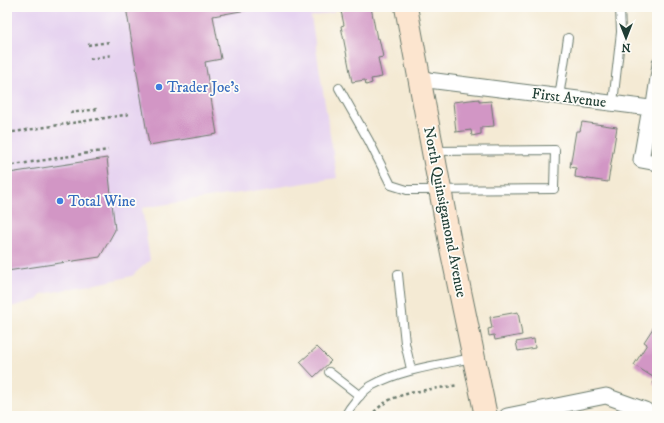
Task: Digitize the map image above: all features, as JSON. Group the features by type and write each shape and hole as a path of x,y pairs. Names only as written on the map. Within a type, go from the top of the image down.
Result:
{"main road":[{"name":"North Quinsigamond Avenue","path":"406,7 473,358 486,416"}],"street":[{"name":"First Avenue","path":"420,79 653,109"},
{"path":"653,109 641,160 657,163"},
{"path":"515,415 606,396 645,410 654,416"}],"lane":[{"path":"613,103 620,32 620,7"},
{"path":"560,97 568,38"},
{"path":"653,109 657,61"},
{"path":"339,88 391,184 407,190 441,191 554,189 554,150 434,152"},
{"path":"398,274 405,343 411,369"},
{"path":"345,416 350,407 370,386 411,369 473,358"},
{"path":"330,372 360,396"}],"path":[{"path":"88,46 110,42"},
{"path":"90,58 112,55"},
{"path":"70,113 97,109"},
{"path":"7,133 131,114"},
{"path":"7,166 108,150"},
{"path":"370,416 379,407 391,399 409,394 458,385"}],"shaded area":[{"path":"7,7 333,7 334,12 311,17 337,178 142,208 150,260 132,276 42,294 37,300 7,308"}],"building":[{"path":"126,7 252,7 252,9 213,16 221,59 205,62 217,134 149,145"},
{"path":"344,7 371,7 377,39 379,38 383,57 378,58 382,77 371,79 372,83 366,85 365,80 352,82 341,26 344,25 341,11 344,10"},
{"path":"479,99 479,102 491,101 494,126 481,127 481,134 472,136 471,130 456,132 453,102"},
{"path":"582,122 617,127 608,182 575,177 576,168 570,167 576,131 580,131"},
{"name":"Total Wine","path":"107,158 115,230 100,257 7,271 7,168 9,173"},
{"path":"518,312 522,335 495,340 494,335 489,336 488,329 492,328 490,317"},
{"path":"655,325 657,327 657,386 653,383 656,379 634,365 647,344 644,342"},
{"path":"534,339 535,348 518,351 516,342"},
{"path":"317,347 331,361 314,377 300,362"}],"place":[{"name":"Trader Joe's","path":"159,87"},
{"name":"Total Wine","path":"60,201"}]}
